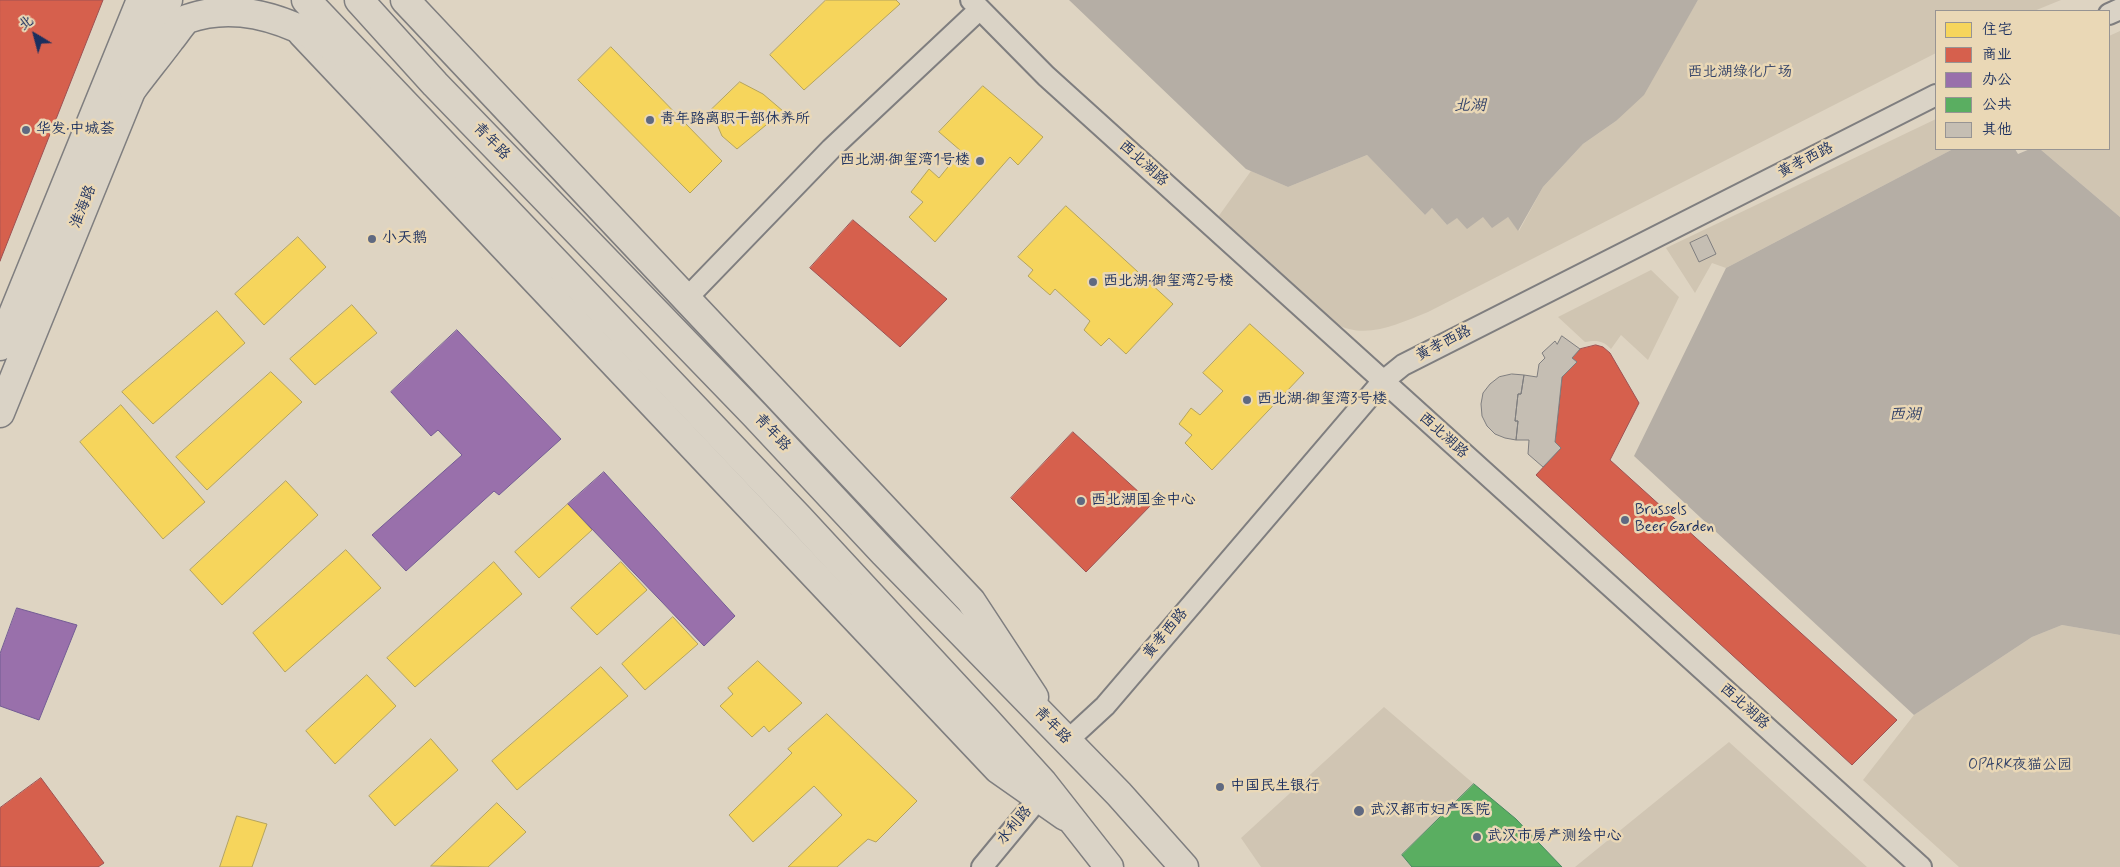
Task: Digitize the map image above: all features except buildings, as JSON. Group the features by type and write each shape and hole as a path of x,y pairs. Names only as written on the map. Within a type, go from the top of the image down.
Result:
{"main road":[{"name":"淮海路","path":"0,346 141,0"},
{"name":"淮海路","path":"0,414 168,0"},
{"path":"133,88 186,20 210,3 233,0 296,8 380,78 799,518 1041,790 1084,833 1114,867"},
{"name":"青年路","path":"359,0 435,84 755,415 884,553 1119,794 1184,867"},
{"path":"405,0 971,601 1060,734"},
{"path":"296,8 998,769 1041,790"},
{"path":"1119,794 1168,867"},
{"path":"1084,833 1110,867"}],"street":[{"path":"686,299 831,149 975,5"},
{"name":"西北湖路","path":"975,5 1046,76 1382,382 1921,867"},
{"name":"黄孝西路","path":"1060,734 1106,706 1382,382 1403,365 1935,96"},
{"name":"水利路","path":"982,867 1041,790"}],"shaded area":[{"name":"武汉都市妇产医院","path":"1384,707 1474,784 1402,855 1412,867 1261,867 1241,838"},
{"path":"1729,742 1867,867 1575,867"}],"green space":[{"name":"西北湖绿化广场","path":"1698,0 2061,0 2036,10 1935,10 1935,54 1428,312 1393,326 1370,331 1358,331 1334,323 1218,217 1251,171 1288,187 1367,155 1425,215 1432,208 1447,225 1457,217 1508,217 1519,231 1543,187 1583,144 1616,121 1674,41"},
{"path":"2120,31 2120,217 2041,150 2110,150 2110,36"},
{"path":"1935,119 1935,150 1951,150 1726,268 1712,263 1695,293 1666,248"},
{"path":"1651,270 1679,297 1648,360 1621,335 1611,349 1599,341 1585,342 1558,317"},
{"name":"OPARK夜猫公园","path":"2062,625 2120,635 2120,867 1959,867 1863,780 1914,715 2032,637"}],"water":[{"name":"北湖","path":"1069,0 1698,0 1644,95 1616,121 1583,144 1543,187 1518,231 1508,217 1492,228 1483,217 1467,229 1457,218 1447,225 1432,208 1425,215 1367,155 1288,187 1246,169"},
{"name":"西湖","path":"1951,150 2016,150 2018,154 2028,150 2041,150 2120,217 2120,635 2062,625 2032,637 1914,715 1634,456 1726,268"}],"place":[{"name":"青年路离职干部休养所","path":"650,120"},
{"name":"华发·中城荟","path":"26,130"},
{"name":"西北湖·御玺湾1号楼","path":"980,161"},
{"name":"小天鹅","path":"372,239"},
{"name":"西北湖·御玺湾2号楼","path":"1093,282"},
{"name":"西北湖·御玺湾3号楼","path":"1247,400"},
{"name":"西北湖国金中心","path":"1081,501"},
{"name":"Brussels Beer Garden","path":"1625,520"},
{"name":"中国民生银行","path":"1220,787"},
{"name":"武汉都市妇产医院","path":"1359,811"},
{"name":"武汉市房产测绘中心","path":"1477,837"}]}
